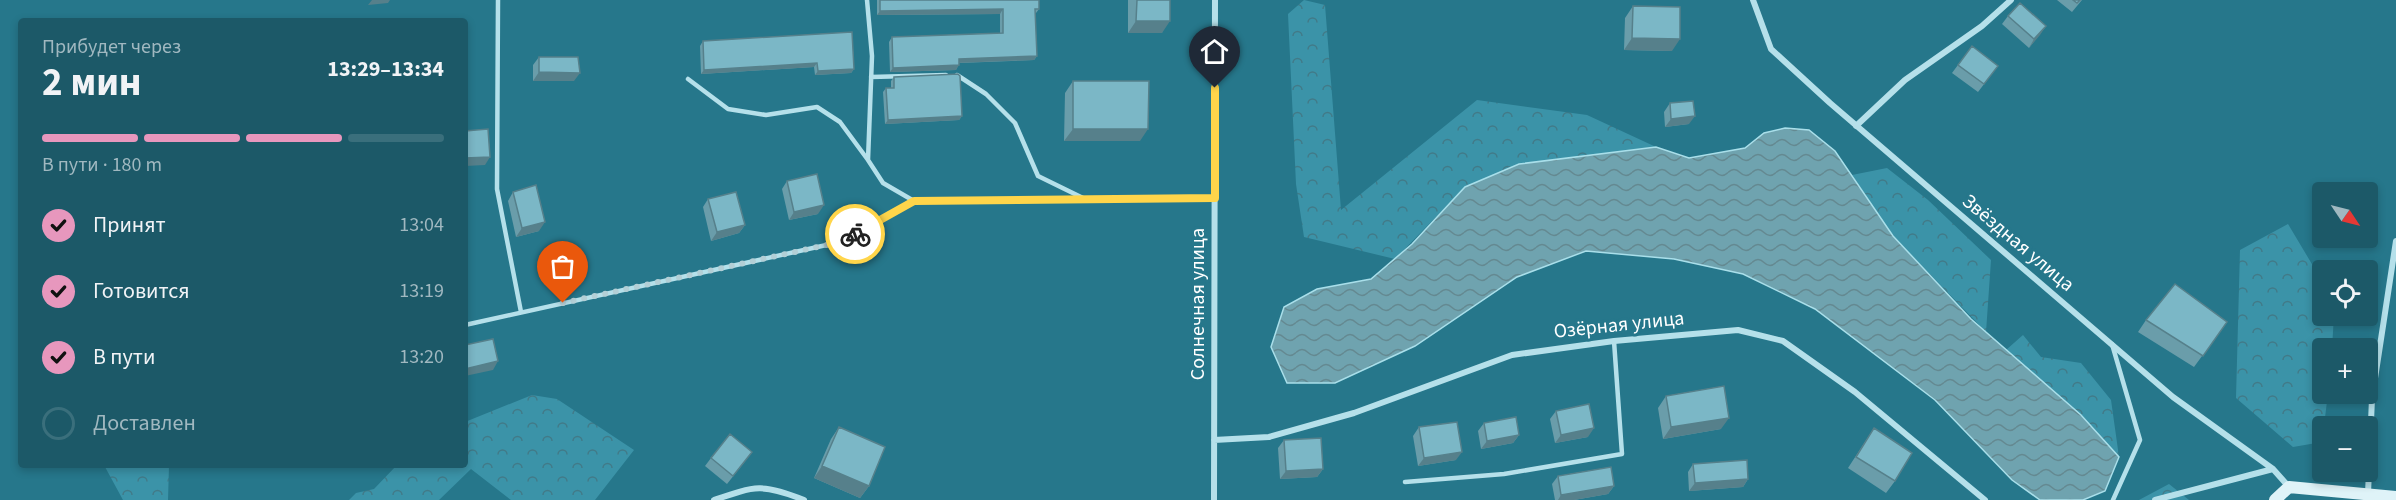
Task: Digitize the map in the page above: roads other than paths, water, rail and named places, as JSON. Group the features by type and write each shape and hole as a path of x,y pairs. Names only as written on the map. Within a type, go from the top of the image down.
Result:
{"main road":[{"path":"2275,500 2289,487 2396,498"}],"street":[{"name":"Солнечная улица","path":"1214,500 1215,0"},
{"name":"Звёздная улица","path":"1753,0 1771,49 1856,126 2173,397 2272,469 2289,487"},
{"path":"1856,126 1905,80 1982,26 2011,0"},
{"path":"2368,494 2372,398 2396,241"},
{"name":"Озёрная улица","path":"1214,440 1269,437 1354,413 1512,355 1614,341 1738,330 1783,341 1855,392 1985,500"},
{"path":"2155,500 2272,469"},
{"path":"714,500 753,487 783,491 804,500"}],"lane":[{"path":"498,0 498,189 521,312"},
{"path":"867,0 872,56 868,160"},
{"path":"871,77 956,74 986,94 1015,123 1038,176 1085,199"},
{"path":"688,79 728,109 766,116 817,107 840,122 883,183 914,201"},
{"path":"468,324 840,242 914,201 1215,198"},
{"path":"1405,482 1504,474 1622,454 1614,341"},
{"path":"2112,344 2139,440 2113,500"}],"water":[{"path":"1785,128 1809,130 1835,151 1893,236 1971,319 2081,415 2119,457 2105,491 2083,500 2040,500 2012,480 1935,400 1815,309 1743,274 1674,259 1586,251 1517,277 1415,346 1335,383 1287,383 1271,347 1284,307 1317,289 1371,279 1412,244 1465,187 1519,164 1656,147 1689,158 1745,148 1764,133"}]}
